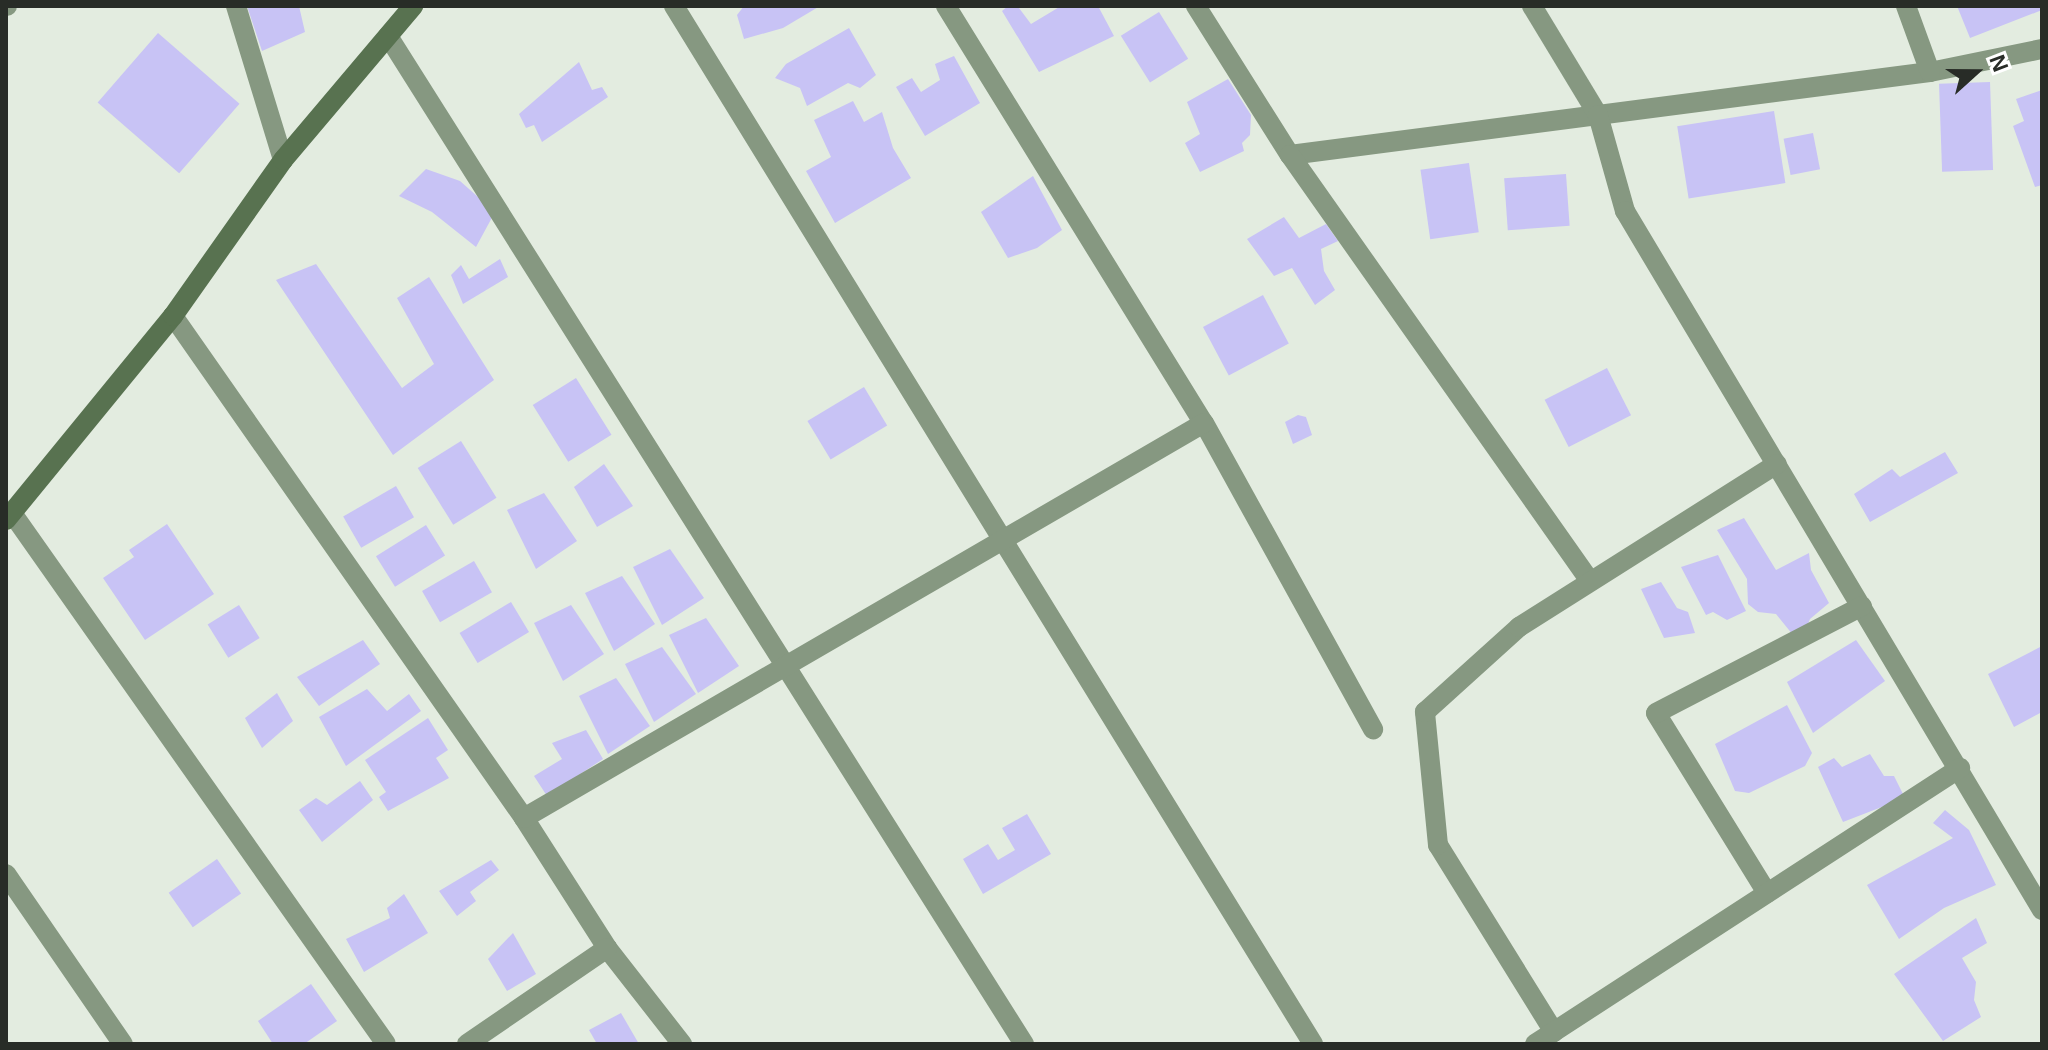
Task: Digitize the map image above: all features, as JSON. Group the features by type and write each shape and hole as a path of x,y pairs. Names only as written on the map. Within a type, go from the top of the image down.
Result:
{"main road":[{"path":"9,516 173,316 283,160 413,6"}],"street":[{"path":"236,6 283,160"},
{"path":"674,6 1313,1044"},
{"path":"946,6 1204,423 1373,729"},
{"path":"1196,6 1290,155 1590,581"},
{"path":"1532,6 1598,115 1625,211 2042,910"},
{"path":"1906,6 1930,72"},
{"path":"388,36 1024,1044"},
{"path":"1290,155 1930,72 2042,49"},
{"path":"173,316 524,818 607,948 682,1044"},
{"path":"524,818 1204,423"},
{"path":"1554,1032 1438,845 1425,712 1519,627 1777,464"},
{"path":"9,516 386,1044"},
{"path":"1767,893 1656,713 1862,606"},
{"path":"1535,1044 1960,768"},
{"path":"6,874 123,1044"},
{"path":"467,1044 607,948"}],"building":[{"path":"247,6 299,6 305,32 262,51"},
{"path":"744,6 820,6 783,28 744,39 737,15"},
{"path":"1008,6 1019,8 1031,24 1061,6 1098,6 1114,36 1039,72 1002,11"},
{"path":"1957,6 2042,6 2042,10 1970,38"},
{"path":"1159,12 1188,59 1150,82 1121,36"},
{"path":"849,28 876,75 860,88 848,83 807,106 800,88 775,78 786,64"},
{"path":"158,33 240,104 179,173 98,102"},
{"path":"954,56 980,103 925,136 896,87 912,78 921,92 940,80 935,64"},
{"path":"579,62 592,90 602,87 608,97 542,142 534,125 526,128 519,114"},
{"path":"1228,79 1251,115 1250,135 1242,143 1244,151 1200,172 1185,143 1200,134 1187,102"},
{"path":"1990,82 1993,170 1942,172 1939,84"},
{"path":"2042,90 2042,185 2035,187 2013,126 2024,121 2016,99"},
{"path":"853,101 864,122 882,112 893,148 911,178 835,223 806,171 831,157 814,120"},
{"path":"1774,111 1785,183 1689,198 1677,126"},
{"path":"1813,133 1820,169 1791,175 1784,139"},
{"path":"1469,163 1479,232 1430,239 1420,170"},
{"path":"426,169 460,181 495,212 476,247 432,212 399,196"},
{"path":"1566,174 1570,226 1508,230 1504,178"},
{"path":"1033,176 1062,230 1037,248 1008,258 981,212"},
{"path":"1284,217 1299,238 1326,224 1338,241 1321,249 1324,271 1335,290 1315,305 1292,268 1274,276 1247,239"},
{"path":"500,259 508,277 463,304 451,275 461,265 469,279"},
{"path":"316,264 402,388 434,364 397,298 429,277 494,380 393,455 276,280"},
{"path":"1263,295 1289,344 1229,375 1203,327"},
{"path":"1607,368 1631,415 1569,447 1545,400"},
{"path":"576,378 612,435 568,462 533,405"},
{"path":"864,387 887,426 831,460 807,421"},
{"path":"1298,415 1306,417 1312,435 1293,444 1285,422"},
{"path":"461,441 497,498 453,525 418,468"},
{"path":"1945,452 1958,473 1870,522 1854,494 1892,469 1900,477"},
{"path":"604,464 633,506 597,527 574,487"},
{"path":"396,486 414,517 361,548 343,516"},
{"path":"544,493 577,541 536,569 507,510"},
{"path":"1744,518 1776,570 1809,553 1811,570 1829,603 1810,619 1805,631 1793,635 1776,614 1758,612 1748,604 1747,579 1717,530"},
{"path":"167,524 214,594 145,640 103,578 134,557 129,550"},
{"path":"426,525 445,556 395,587 376,556"},
{"path":"670,549 704,598 662,625 633,567"},
{"path":"1718,555 1746,611 1727,620 1713,612 1706,615 1681,567"},
{"path":"474,561 492,592 440,622 422,591"},
{"path":"622,576 655,624 614,651 585,593"},
{"path":"1661,582 1677,608 1688,612 1695,633 1664,638 1641,589"},
{"path":"511,602 529,632 478,663 460,633"},
{"path":"239,605 260,638 228,658 208,625"},
{"path":"571,605 604,654 563,681 534,623"},
{"path":"706,618 739,666 698,693 669,635"},
{"path":"363,640 380,664 319,706 297,677"},
{"path":"1856,640 1885,681 1813,733 1787,682"},
{"path":"2042,646 2042,712 2014,727 1988,674"},
{"path":"662,647 696,694 654,722 625,664"},
{"path":"616,678 650,726 608,754 579,696"},
{"path":"367,689 387,711 409,694 421,711 346,766 319,717"},
{"path":"277,693 293,721 262,748 245,718"},
{"path":"1787,705 1812,753 1805,766 1749,793 1735,791 1715,744"},
{"path":"428,718 448,750 436,758 449,778 388,811 379,797 386,792 365,760"},
{"path":"586,730 603,759 547,796 534,776 562,759 552,743"},
{"path":"1870,754 1884,776 1894,776 1905,798 1843,822 1818,767 1834,758 1842,767"},
{"path":"360,781 373,800 322,842 299,810 316,798 327,805"},
{"path":"1945,810 1969,830 1996,885 1944,908 1899,939 1867,885 1953,838 1933,823"},
{"path":"1027,814 1051,854 983,894 963,859 988,844 998,860 1015,850 1002,828"},
{"path":"217,859 241,893 193,927 169,893"},
{"path":"491,860 499,870 470,892 476,901 457,916 439,891"},
{"path":"404,894 428,933 364,972 346,939 390,918 387,908"},
{"path":"1976,918 1987,943 1962,958 1976,982 1974,1000 1981,1017 1943,1041 1894,974"},
{"path":"513,933 536,974 507,991 488,959"},
{"path":"311,984 337,1021 304,1044 273,1044 258,1021"},
{"path":"621,1013 639,1044 597,1044 589,1030"}]}
